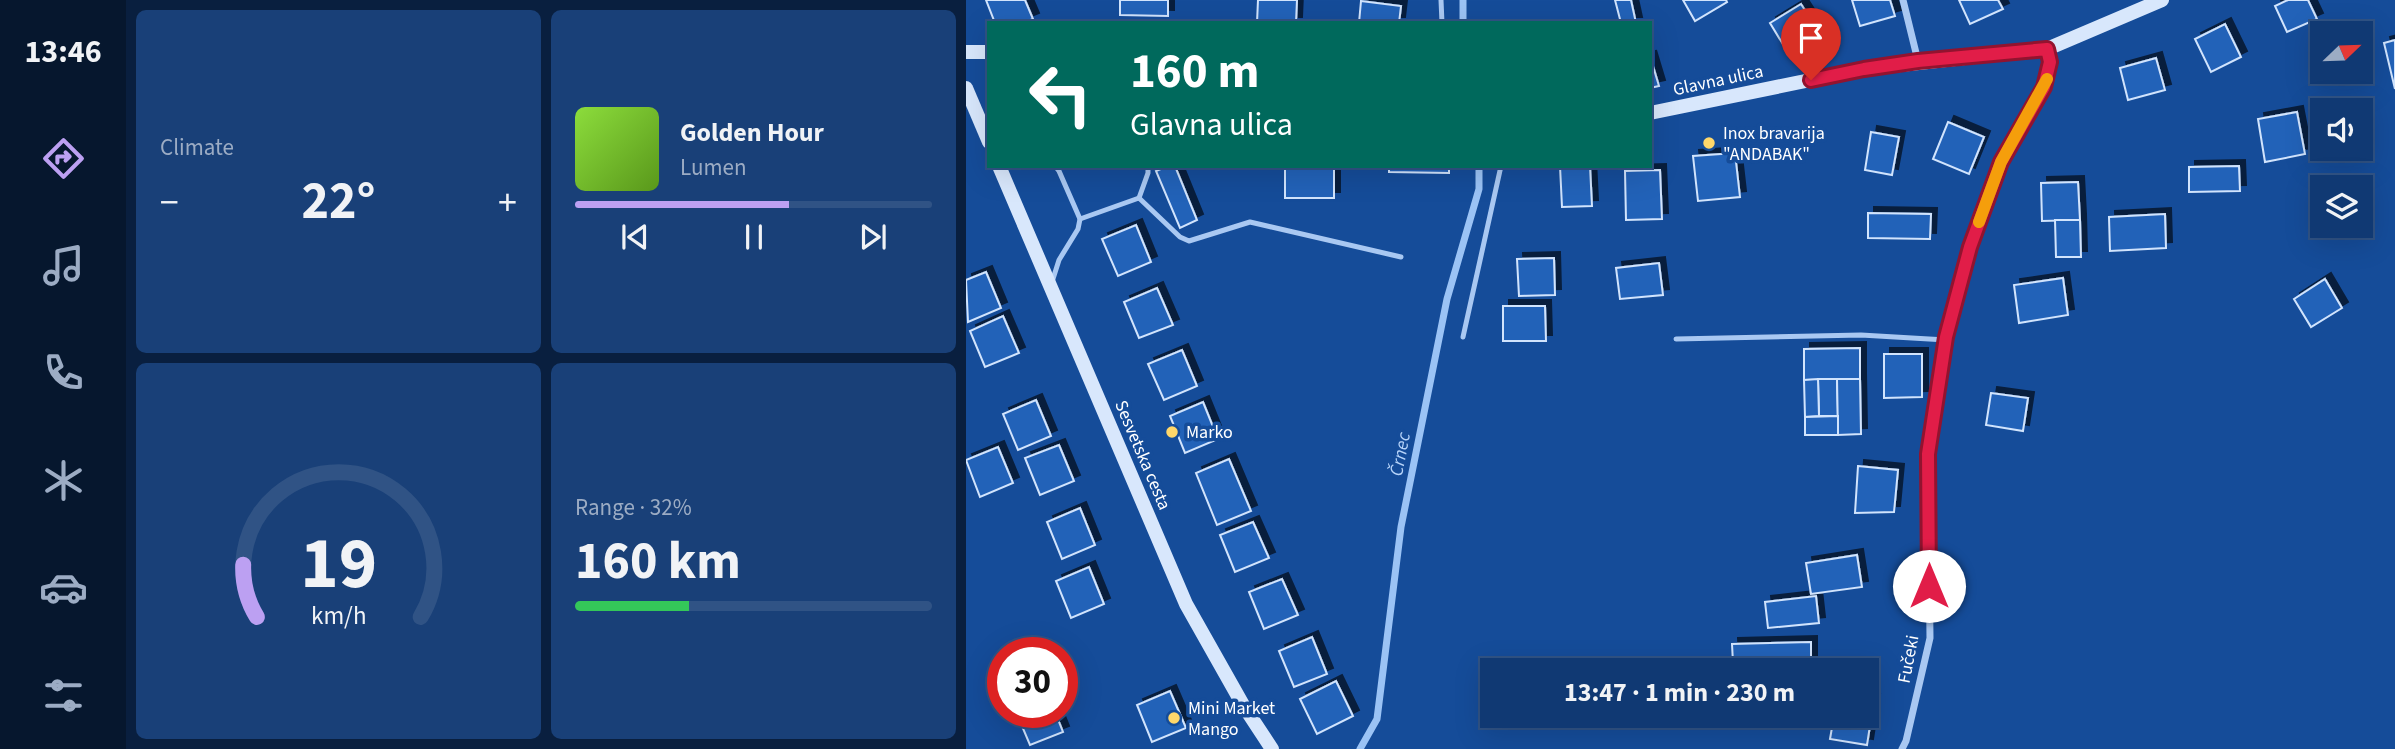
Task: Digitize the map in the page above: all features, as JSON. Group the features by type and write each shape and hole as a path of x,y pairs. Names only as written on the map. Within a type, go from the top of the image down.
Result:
{"main road":[{"name":"Glavna ulica","path":"1652,113 1864,69 2047,49 2162,0"},
{"path":"966,52 987,52"},
{"path":"966,88 987,136"},
{"name":"Sesvetska cesta","path":"1000,168 1186,604 1243,705 1272,749"}],"street":[{"path":"1903,0 1918,61"},
{"name":"Fučeki","path":"1902,749 1930,638 1928,454 1946,340 1970,247 2001,162 2044,87 2050,62 2047,49"}],"lane":[{"path":"1441,0 1441,21"},
{"path":"1051,289 1059,260 1078,229 1080,219 1057,168"},
{"path":"1139,198 1148,168"},
{"path":"1463,337 1501,168"},
{"path":"1080,219 1139,198"},
{"path":"1139,198 1180,237 1189,241 1250,222 1401,257"},
{"path":"1676,339 1861,335 1946,340"}],"building":[{"path":"986,0 1025,0 1033,19 1028,21 994,21"},
{"path":"1120,0 1168,0 1168,16 1120,15"},
{"path":"1258,0 1297,0 1296,21 1257,21"},
{"path":"1615,0 1631,0 1636,21 1620,21"},
{"path":"1683,0 1726,0 1727,2 1695,21"},
{"path":"1852,0 1890,0 1895,16 1860,26"},
{"path":"1959,0 1998,0 2003,9 1970,24"},
{"path":"2288,0 2308,0 2317,19 2287,32 2275,6"},
{"path":"1361,1 1401,6 1399,21 1359,21"},
{"path":"1801,4 1819,32 1787,51 1770,23"},
{"path":"2225,24 2241,57 2211,72 2195,39"},
{"path":"2395,40 2395,89 2384,43"},
{"path":"2156,58 2165,90 2128,100 2120,68"},
{"path":"1652,63 1659,86 1652,88"},
{"path":"2297,112 2305,154 2265,162 2258,119"},
{"path":"1948,122 1984,137 1969,174 1933,159"},
{"path":"1871,132 1899,137 1892,175 1865,170"},
{"path":"1735,153 1740,197 1698,201 1693,156"},
{"path":"2239,166 2240,191 2189,192 2189,167"},
{"path":"1176,168 1197,220 1180,228 1156,171"},
{"path":"1285,168 1334,168 1334,198 1285,198"},
{"path":"1389,168 1449,168 1449,173 1389,172"},
{"path":"1560,168 1590,168 1592,206 1562,207"},
{"path":"1660,170 1662,219 1626,220 1625,171"},
{"path":"2078,182 2080,220 2042,221 2041,183"},
{"path":"1868,213 1931,214 1930,239 1868,238"},
{"path":"2165,214 2166,248 2110,251 2109,217"},
{"path":"2055,220 2080,220 2081,257 2056,257"},
{"path":"1136,225 1151,262 1118,276 1102,239"},
{"path":"1554,258 1555,295 1519,296 1517,259"},
{"path":"1659,263 1663,295 1620,299 1616,268"},
{"path":"986,272 1001,308 968,322 966,280"},
{"path":"2063,278 2068,315 2019,323 2014,285"},
{"path":"2325,279 2342,308 2311,327 2294,299"},
{"path":"1157,288 1173,325 1139,338 1124,302"},
{"path":"1503,306 1545,306 1546,341 1503,341"},
{"path":"1003,316 1019,353 985,367 970,331"},
{"path":"1860,348 1860,379 1804,380 1804,349"},
{"path":"1182,350 1197,386 1164,400 1148,364"},
{"path":"1884,354 1922,354 1922,397 1884,398"},
{"path":"1818,379 1837,379 1838,416 1819,416"},
{"path":"1818,379 1819,416 1805,417 1804,380"},
{"path":"1837,379 1860,379 1861,434 1838,435"},
{"path":"1991,393 2028,398 2023,431 1986,425"},
{"path":"1036,400 1051,436 1018,450 1003,414"},
{"path":"1203,402 1218,439 1185,453 1170,416"},
{"path":"1838,416 1838,435 1805,435 1805,417"},
{"path":"1059,445 1074,481 1040,495 1025,458"},
{"path":"998,447 1013,483 980,497 966,460"},
{"path":"1229,459 1251,511 1217,525 1196,473"},
{"path":"1858,466 1898,470 1894,512 1855,513"},
{"path":"1080,508 1095,545 1062,559 1047,522"},
{"path":"1253,522 1269,558 1235,572 1220,535"},
{"path":"1857,555 1862,587 1811,594 1806,563"},
{"path":"1089,567 1104,604 1071,618 1056,581"},
{"path":"1282,579 1298,615 1264,629 1249,592"},
{"path":"1816,596 1819,623 1768,628 1765,602"},
{"path":"1312,637 1327,674 1294,687 1279,651"},
{"path":"1811,642 1811,658 1733,658 1732,644"},
{"path":"1336,681 1353,716 1317,734 1300,699"},
{"path":"1170,691 1186,728 1152,742 1137,705"},
{"path":"1023,728 1061,728 1063,732 1030,745"},
{"path":"1832,728 1870,728 1867,745 1830,739"}],"waterway":[{"name":"Črnec","path":"1463,0 1463,21"},
{"name":"Črnec","path":"1360,749 1377,719 1401,527 1447,299 1479,189 1479,168"}],"slow traffic":[{"path":"1979,222 2001,162 2047,79"}],"place":[{"name":"Inox bravarija \"ANDABAK\"","path":"1709,143"},
{"name":"Marko","path":"1172,432"},
{"name":"Mini Market Mango","path":"1174,718"}],"route":[{"path":"1811,80 1918,61 2047,49 2050,62 2044,87 2001,162 1970,247 1946,337 1928,454 1929,586"}]}
